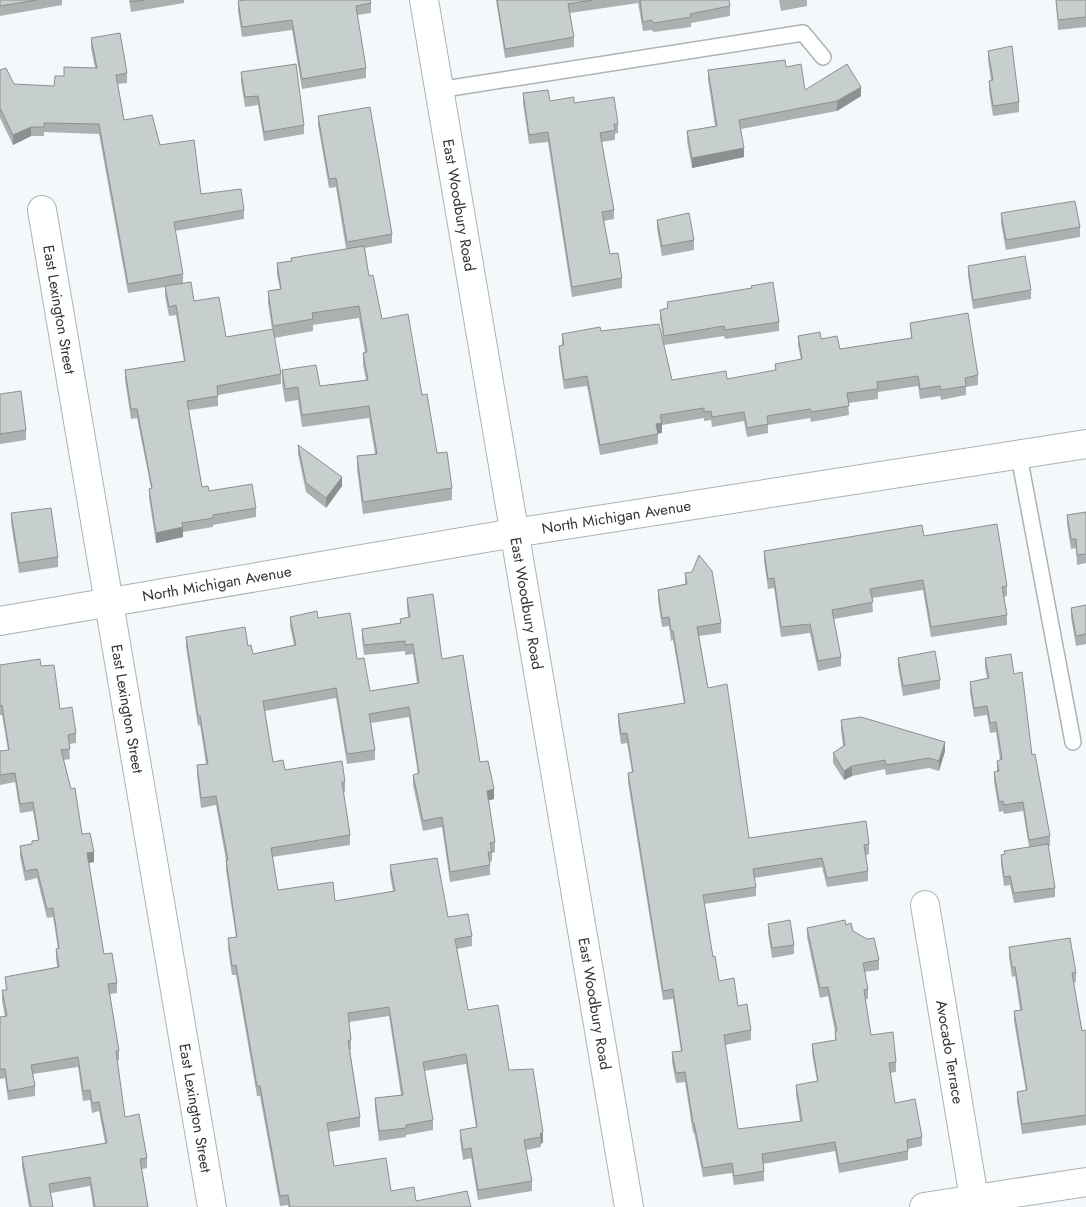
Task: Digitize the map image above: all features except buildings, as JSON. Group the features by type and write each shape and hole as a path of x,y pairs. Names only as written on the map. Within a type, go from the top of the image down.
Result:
{"street":[{"name":"East Woodbury Road","path":"424,0 629,1207"},
{"name":"East Lexington Street","path":"42,210 212,1207"},
{"name":"North Michigan Avenue","path":"0,621 514,533 1019,456 1086,444"},
{"name":"Avocado Terrace","path":"925,905 974,1198"},
{"path":"924,1207 1086,1182"}],"lane":[{"path":"438,90 803,33 823,57"},
{"path":"1019,456 1074,742"}]}
